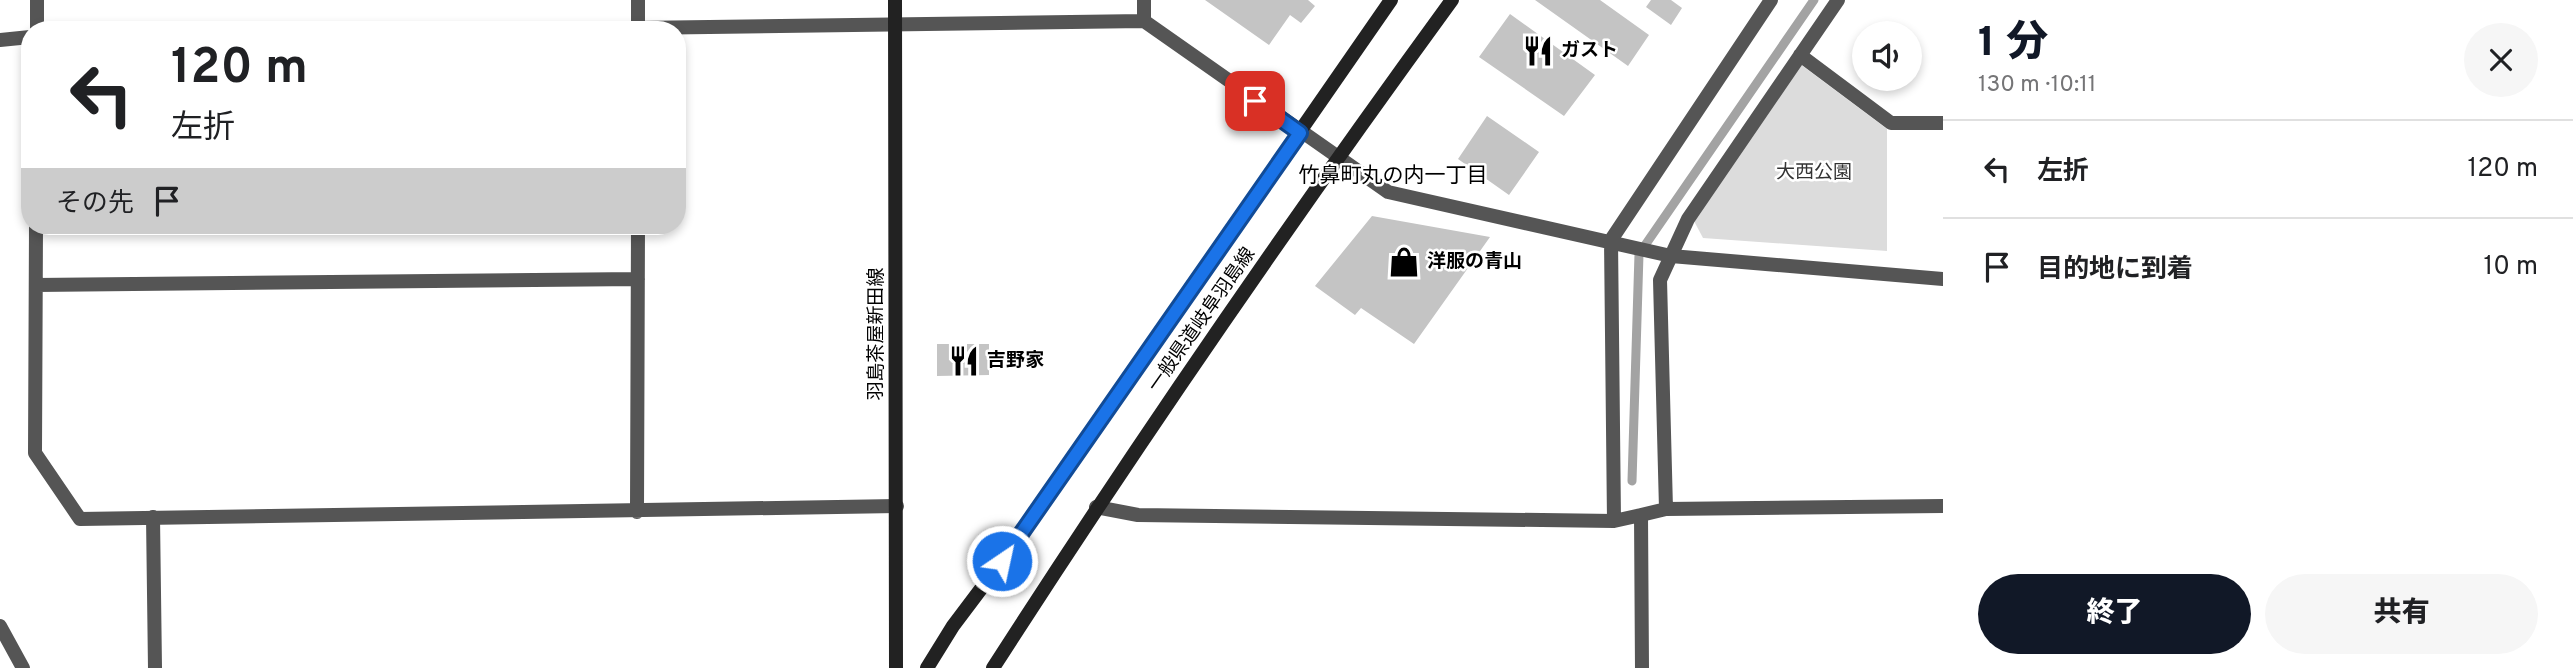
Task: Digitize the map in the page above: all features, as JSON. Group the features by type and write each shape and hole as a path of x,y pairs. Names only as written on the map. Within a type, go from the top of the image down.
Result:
{"main road":[{"name":"羽島茶屋新田線","path":"895,0 896,668"},
{"name":"一般県道岐阜羽島線","path":"927,668 953,626 1002,561 1391,0"},
{"name":"一般県道岐阜羽島線","path":"993,668 1096,507 1337,158 1452,0"}],"street":[{"path":"37,0 37,21"},
{"path":"638,0 638,21"},
{"path":"1144,0 1144,21"},
{"path":"1614,521 1611,240 1771,0"},
{"path":"1666,509 1660,280 1663,255 1838,0"},
{"path":"686,28 1144,21 1300,133 1388,192 1611,240 1663,255 1943,279"},
{"path":"0,40 21,38"},
{"path":"1800,55 1891,123 1943,123"},
{"path":"36,235 35,453 80,519 897,506"},
{"path":"637,512 638,235"},
{"path":"36,285 638,279"},
{"path":"1096,507 1138,515 1614,521 1666,509 1943,506"},
{"path":"1641,515 1642,668"},
{"path":"153,517 155,668"},
{"path":"0,626 23,668"}],"green space":[{"name":"大西公園","path":"1800,64 1887,129 1887,251 1703,238 1694,221"}],"building":[{"path":"1205,0 1308,0 1315,6 1301,23 1290,15 1269,45"},
{"path":"1535,0 1600,0 1649,35 1628,66"},
{"path":"1651,0 1671,0 1682,8 1671,25 1646,7"},
{"path":"1510,14 1595,75 1564,116 1479,57"},
{"path":"1487,116 1539,152 1509,195 1458,159"},
{"name":"洋服の青山","path":"1372,216 1490,237 1414,344 1361,308 1355,315 1315,286"},
{"path":"937,344 989,344 989,375 937,376"}],"waterway":[{"path":"1632,481 1639,254 1814,0"}],"place":[{"name":"ガスト","path":"1538,51"},
{"name":"洋服の青山","path":"1404,262"},
{"name":"吉野家","path":"964,361"}],"district":[{"name":"竹鼻町丸の内一丁目","path":"1393,176"}],"route":[{"path":"1002,561 1300,133 1255,101"}]}
